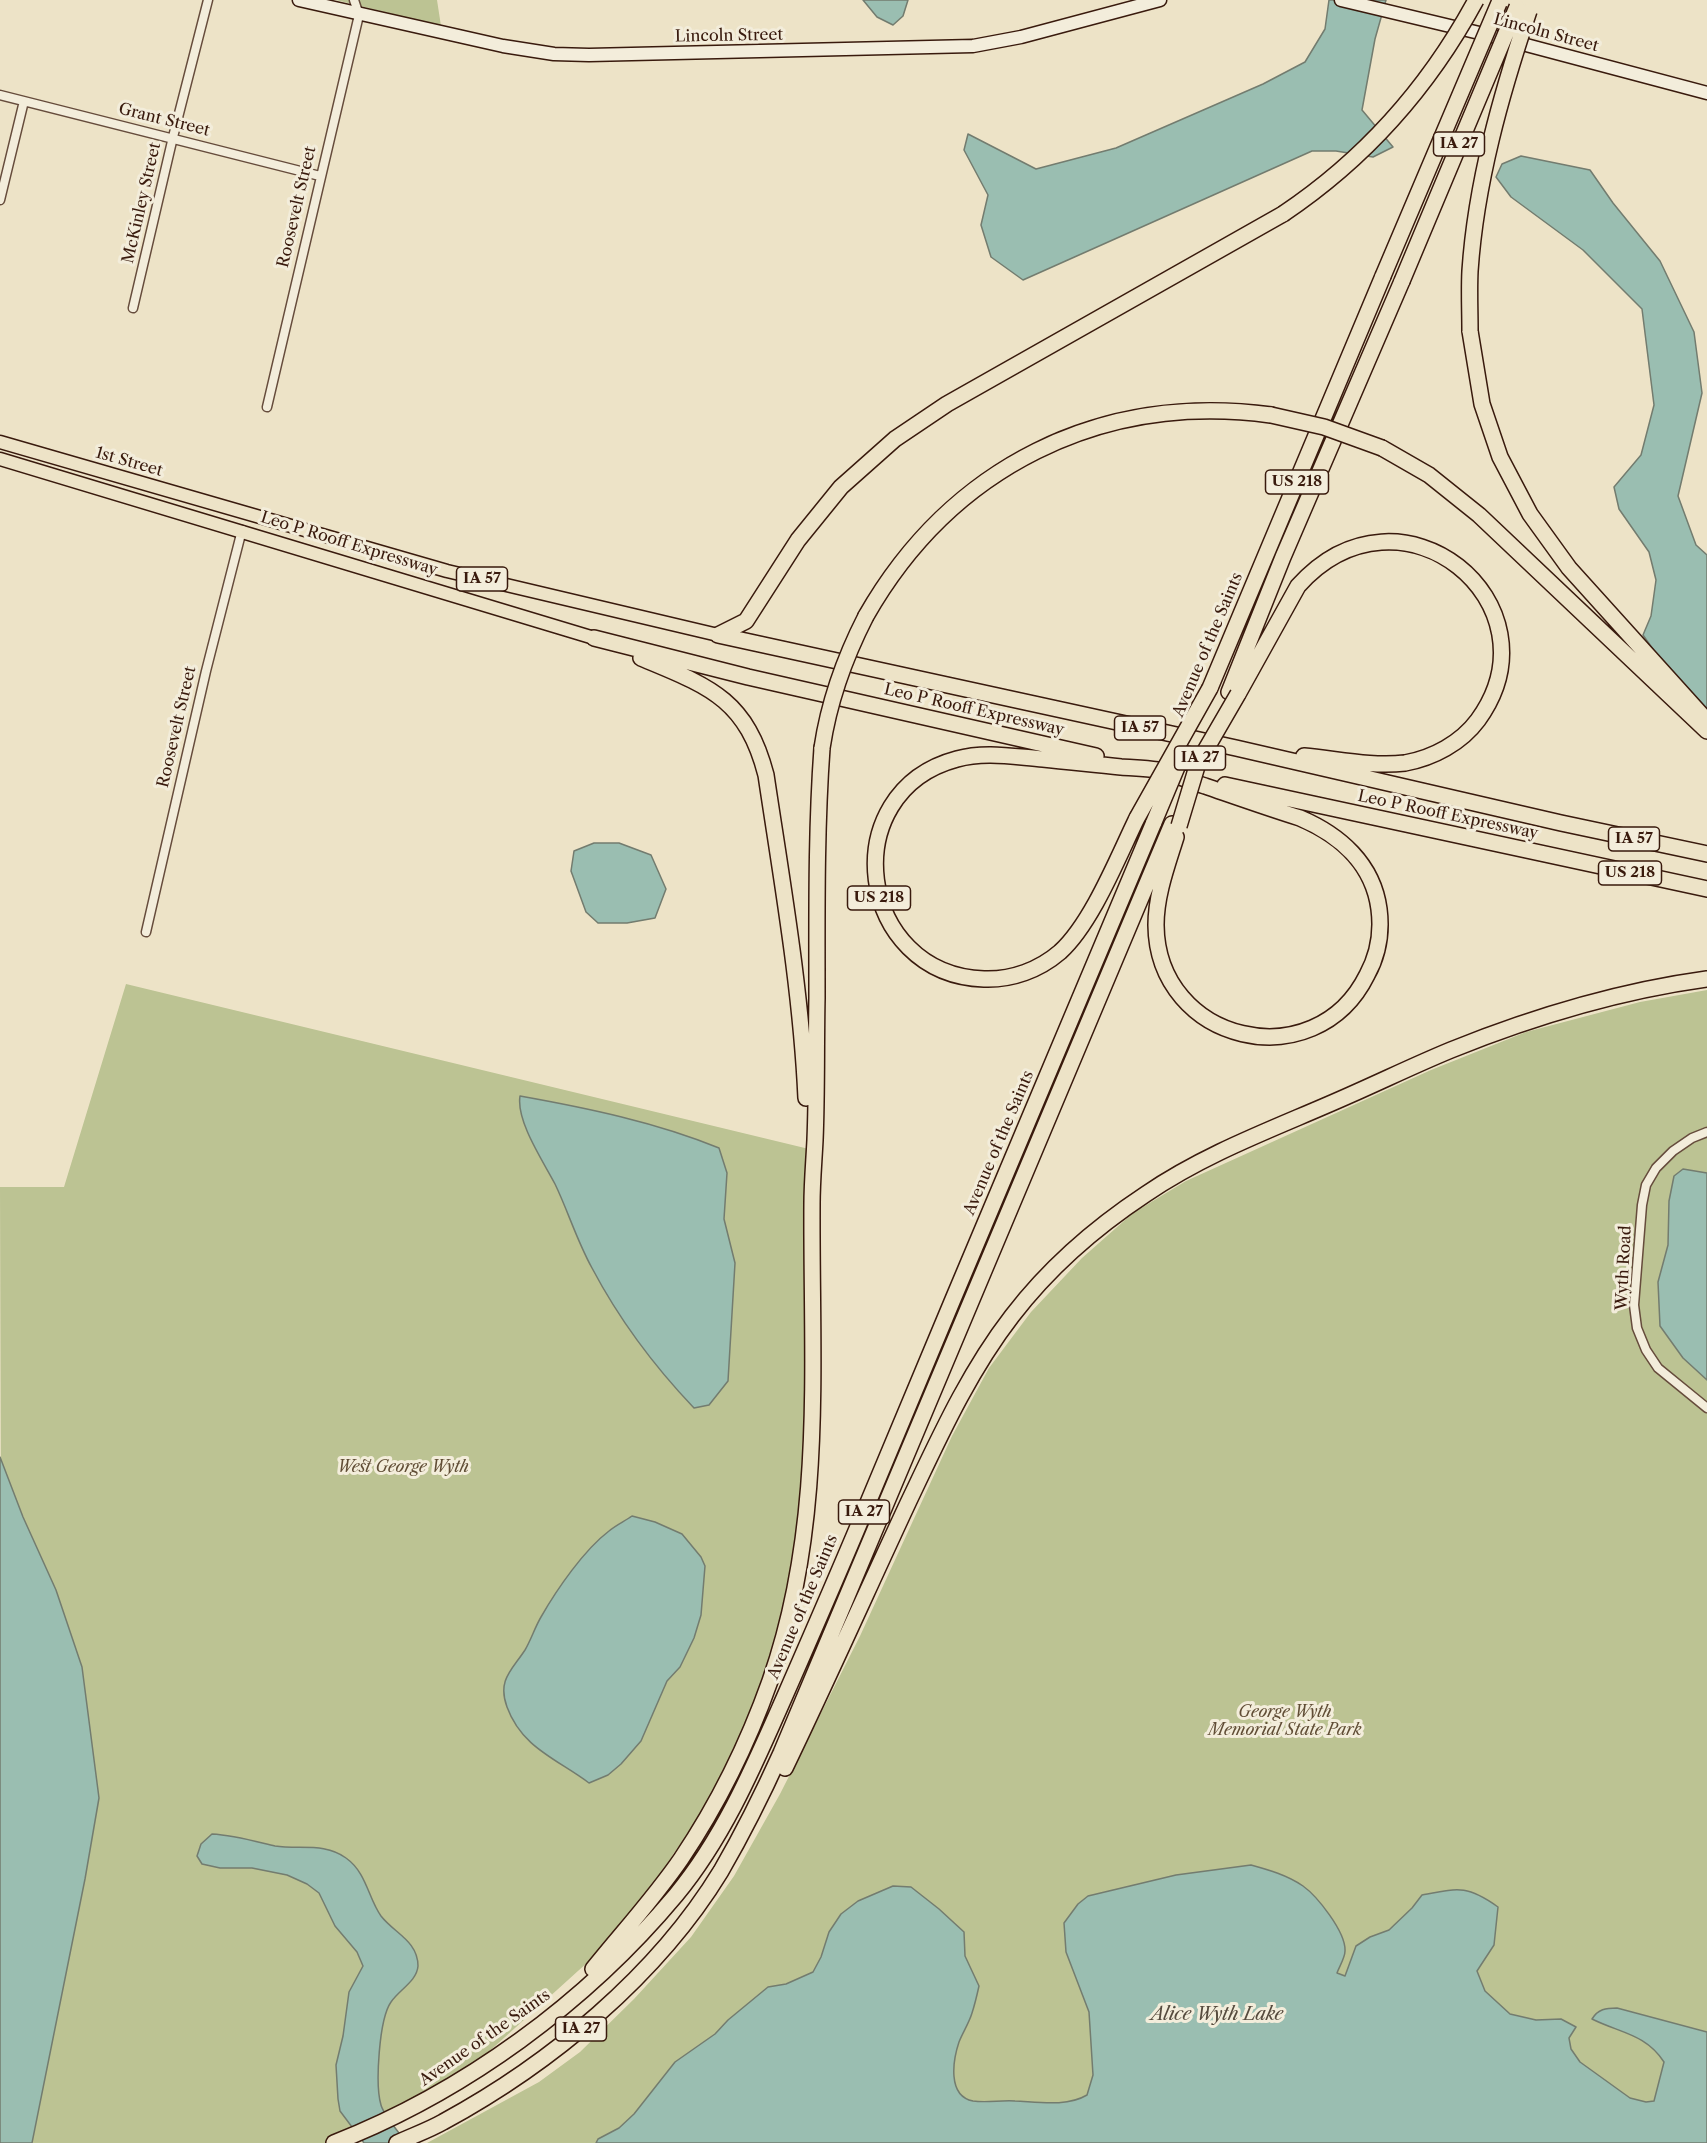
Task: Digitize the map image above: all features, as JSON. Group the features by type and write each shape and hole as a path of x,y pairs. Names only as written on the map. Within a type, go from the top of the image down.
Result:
{"highway":[{"path":"718,635 746,621 798,540 820,511 848,480 895,439 947,404 1283,214 1307,198 1353,160 1405,106 1449,47 1476,0"},
{"name":"Avenue of the Saints","path":"334,2143 375,2127 429,2099 480,2068 554,2015 624,1950 677,1894 704,1854 747,1781 840,1570 1499,2"},
{"path":"1525,5 1483,179 1470,270 1470,331 1482,404 1500,457 1530,514 1562,559 1707,721"},
{"name":"IA 27","path":"397,2143 442,2123 528,2070 590,2022 642,1970 696,1907 720,1872 742,1831 781,1753 1175,825 1198,764 1234,693 1284,558 1402,281 1525,5"},
{"path":"554,2015 680,1861 703,1824 736,1761 770,1680 785,1628 799,1568 809,1489 812,1408 812,1202 822,748 830,705 844,661 881,589 926,532 982,483 1027,456 1082,432 1141,416 1174,411 1242,411 1271,415 1334,430 1383,448 1448,489 1510,543 1707,732"},
{"path":"1234,693 1298,586 1332,556 1369,543 1395,541 1409,543 1433,550 1455,563 1482,591 1493,613 1500,636 1499,676 1483,713 1465,734 1444,750 1433,755 1404,763 1387,764 1236,748"},
{"name":"Leo P Rooff Expressway","path":"718,635 1707,854"},
{"path":"594,638 708,687 740,716 761,755 766,775 798,1006 805,1071 812,1202"},
{"name":"Leo P Rooff Expressway","path":"594,638 748,677 1158,770 1707,889"},
{"name":"US 218","path":"1158,770 978,755 942,763 927,771 900,793 884,822 875,856 876,888 893,928 914,952 938,968 971,978 1006,978 1023,974 1059,953 1080,929 1137,818 1209,688"},
{"path":"1158,770 1300,818 1322,827 1350,848 1359,859 1374,888 1380,918 1378,950 1359,992 1349,1003 1324,1023 1311,1029 1292,1035 1254,1037 1237,1034 1211,1023 1195,1011 1165,971 1156,928 1158,900 1175,825"},
{"path":"696,1907 740,1850 777,1783 955,1405 983,1357 1031,1293 1095,1233 1144,1194 1192,1165 1451,1050 1508,1029 1617,996 1707,979"}],"main road":[{"name":"Lincoln Street","path":"299,0 528,51 589,55 973,46 1021,37 1160,0"},
{"name":"Lincoln Street","path":"1341,0 1518,42 1707,93"},
{"name":"1st Street","path":"0,441 248,515"},
{"name":"1st Street","path":"0,459 242,530"},
{"name":"Leo P Rooff Expressway","path":"248,515 447,571 718,635"},
{"name":"Leo P Rooff Expressway","path":"242,530 594,638"}],"street":[{"name":"McKinley Street","path":"133,308 208,0"},
{"path":"354,0 359,15"},
{"name":"Roosevelt Street","path":"267,407 359,15"},
{"name":"Grant Street","path":"0,95 320,176"},
{"path":"0,200 24,101"},
{"name":"Roosevelt Street","path":"146,932 210,652 242,530"},
{"name":"Wyth Road","path":"1707,1132 1692,1138 1672,1151 1656,1168 1646,1185 1642,1205 1634,1305 1638,1328 1646,1350 1658,1368 1707,1408"}],"green space":[{"path":"336,0 437,0 441,26"},
{"name":"West George Wyth","path":"126,984 809,1149 813,1379 801,1558 770,1680 722,1788 674,1853 631,1923 452,2085 325,2143 3,2143 0,1187 64,1187"},
{"name":"George Wyth Memorial State Park","path":"1707,990 1707,2143 427,2143 539,2082 580,2052 634,1999 691,1937 734,1876 780,1794 860,1636 952,1436 989,1368 1031,1312 1082,1258 1133,1213 1186,1181 1431,1070 1526,1032 1640,1002"}],"water":[{"path":"863,0 908,0 903,16 893,25 877,17"},
{"path":"1329,0 1386,0 1375,39 1362,110 1393,147 1373,157 1336,151 1312,151 1023,280 991,257 981,225 988,195 964,150 968,134 1036,169 1116,148 1263,84 1305,62 1325,29"},
{"path":"1521,156 1590,170 1613,203 1660,261 1694,332 1702,393 1678,496 1696,545 1707,555 1707,709 1657,655 1643,635 1651,616 1656,580 1649,552 1619,509 1614,487 1641,455 1654,405 1642,309 1583,250 1511,197 1496,177 1502,164"},
{"path":"594,843 619,843 651,855 666,889 655,918 627,923 598,923 586,912 571,871 574,851"},
{"path":"520,1096 621,1117 719,1148 727,1173 724,1219 735,1263 728,1381 709,1405 694,1408 651,1359 614,1306 587,1258 555,1184 526,1129"},
{"path":"1683,1169 1707,1173 1707,1380 1683,1358 1660,1326 1658,1282 1668,1245 1669,1201 1674,1176"},
{"path":"0,1457 23,1517 56,1590 82,1667 99,1798 32,2143 0,2143"},
{"path":"632,1516 655,1522 682,1534 701,1557 705,1566 701,1615 694,1638 680,1667 667,1681 641,1741 608,1775 589,1783 531,1743 522,1733 504,1698 505,1682 563,1582 600,1539"},
{"path":"212,1834 275,1846 321,1848 338,1853 353,1864 363,1878 381,1916 414,1950 417,1957 417,1971 387,2010 378,2068 381,2105 406,2143 364,2143 340,2111 336,2065 343,2036 349,1992 363,1966 357,1952 335,1926 319,1893 307,1884 287,1875 252,1868 220,1868 202,1864 197,1856 201,1844"},
{"name":"Alice Wyth Lake","path":"1251,1865 1278,1873 1297,1882 1323,1906 1336,1925 1344,1943 1345,1954 1337,1973 1345,1976 1356,1946 1370,1937 1389,1930 1422,1895 1462,1890 1487,1900 1498,1907 1494,1945 1477,1971 1485,1991 1510,2014 1536,2020 1561,2019 1576,2027 1569,2038 1571,2049 1580,2062 1630,2098 1646,2102 1654,2101 1664,2062 1649,2045 1641,2040 1592,2019 1597,2013 1617,2008 1707,2032 1707,2143 596,2143 598,2139 619,2128 634,2114 675,2062 715,2034 728,2020 768,1987 786,1984 813,1972 821,1957 829,1932 841,1914 858,1901 893,1886 911,1887 964,1932 965,1956 979,1986 972,2013 959,2042 955,2058 954,2076 959,2092 965,2098 978,2102 1052,2103 1079,2099 1087,2095 1093,2075 1089,2012 1066,1952 1064,1923 1078,1904 1088,1896 1176,1875"}]}
